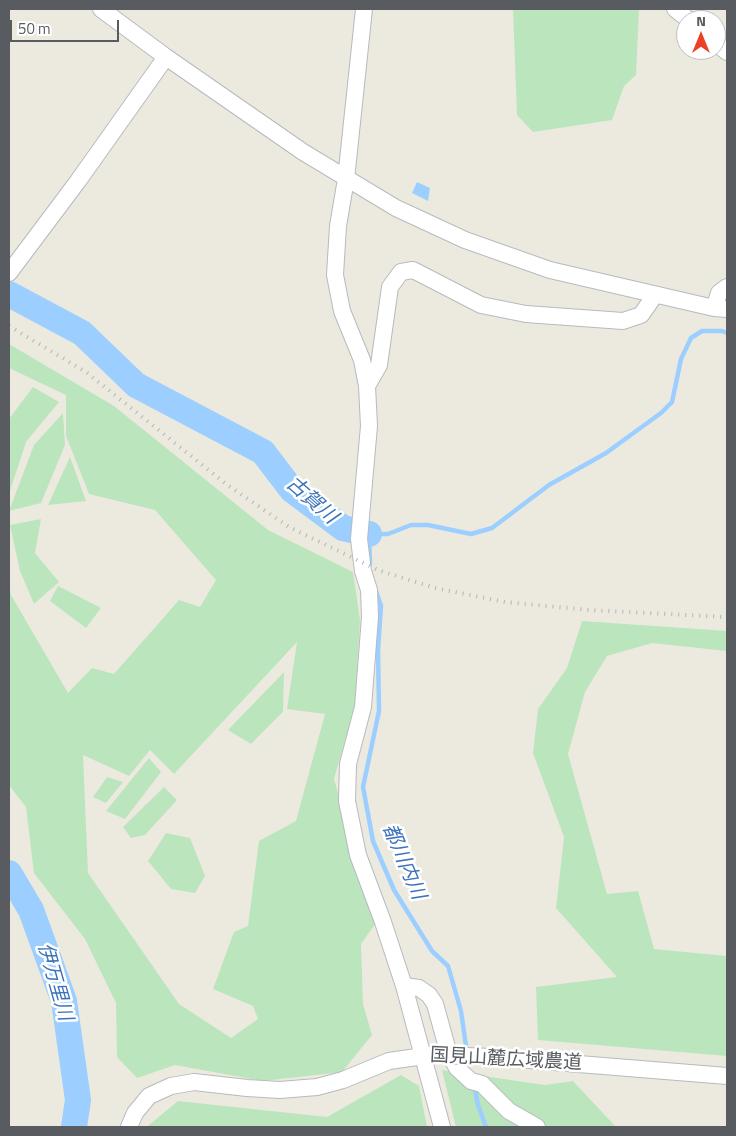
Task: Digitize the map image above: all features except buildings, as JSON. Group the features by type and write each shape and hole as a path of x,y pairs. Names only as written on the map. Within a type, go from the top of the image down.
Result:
{"street":[{"path":"101,9 166,57 303,152 396,208 465,240 550,270 720,308 719,293 727,287"},
{"path":"364,9 346,179 338,226 335,275 342,311 362,360 367,386 369,426 359,534 363,571 368,590 370,617 363,707 348,764 347,801 358,855 429,1055 442,1127"},
{"path":"9,273 78,181 166,57"},
{"path":"367,386 379,365 390,287 401,272 413,270 481,305 526,314 623,320 641,315 655,295"},
{"path":"404,986 419,988 429,995 435,1004 448,1051 457,1068 509,1112 537,1127"},
{"name":"国見山麓広域農道","path":"129,1127 135,1113 149,1096 171,1086 194,1082 280,1090 317,1087 343,1080 389,1061 429,1055 493,1057 727,1076"}],"green space":[{"path":"513,9 639,9 636,75 624,86 612,120 533,132 517,115"},
{"path":"9,344 114,406 268,530 353,572 360,620 355,705 334,779 375,924 361,944 363,1004 372,1035 342,1072 263,1081 175,1065 137,1078 117,1057 116,1003 85,939 34,873 26,807 9,785 9,584 11,595 68,693 92,668 114,674 179,600 200,607 216,580 155,510 89,494 66,436 66,395 9,368","holes":["297,642 287,709 325,714 296,821 259,841 248,926 234,932 213,989 253,1006 258,1019 231,1038 179,1004 88,873 83,755 129,776 150,750 174,774"]},
{"path":"33,387 59,402 26,442 9,494 9,419"},
{"path":"63,413 65,445 41,503 9,511 34,445"},
{"path":"70,457 86,501 48,505"},
{"path":"41,519 35,553 59,582 34,604 20,571 10,525"},
{"path":"58,586 101,608 86,628 50,601"},
{"path":"582,621 727,631 727,651 652,643 607,656 585,692 568,754 607,894 638,891 654,949 727,956 727,1056 538,1040 536,987 617,977 556,908 564,837 533,753 538,709 567,668"},
{"path":"284,672 283,712 251,744 228,730"},
{"path":"149,758 161,772 125,819 106,811"},
{"path":"107,777 123,782 106,803 93,797"},
{"path":"164,787 177,800 145,835 131,838 123,827"},
{"path":"166,833 190,838 205,876 195,893 171,889 148,861"},
{"path":"442,1070 545,1085 573,1081 616,1127 456,1127"},
{"path":"401,1075 419,1086 427,1127 148,1127 178,1101 327,1117"}],"water":[{"path":"417,182 430,188 428,201 412,193"}],"waterway":[{"name":"古賀川","path":"9,294 82,333 136,385 263,452 292,490 343,528 369,534"},
{"name":"古賀川","path":"370,564 369,534 388,534 411,525 428,525 471,534 492,528 549,485 606,453 661,413 672,402 681,359 691,338 702,331 722,331 727,333"},
{"name":"都川内川","path":"376,591 381,606 378,650 379,711 363,787 373,841 394,890 432,951 448,966 461,1011 467,1053"},
{"name":"伊万里川","path":"9,873 31,910 64,1001 78,1100 74,1127"},
{"name":"都川内川","path":"474,1085 478,1105 486,1127"}],"railway":[{"path":"9,326 86,372 226,484 289,527 378,570 435,588 505,602 589,610 727,617"}]}
